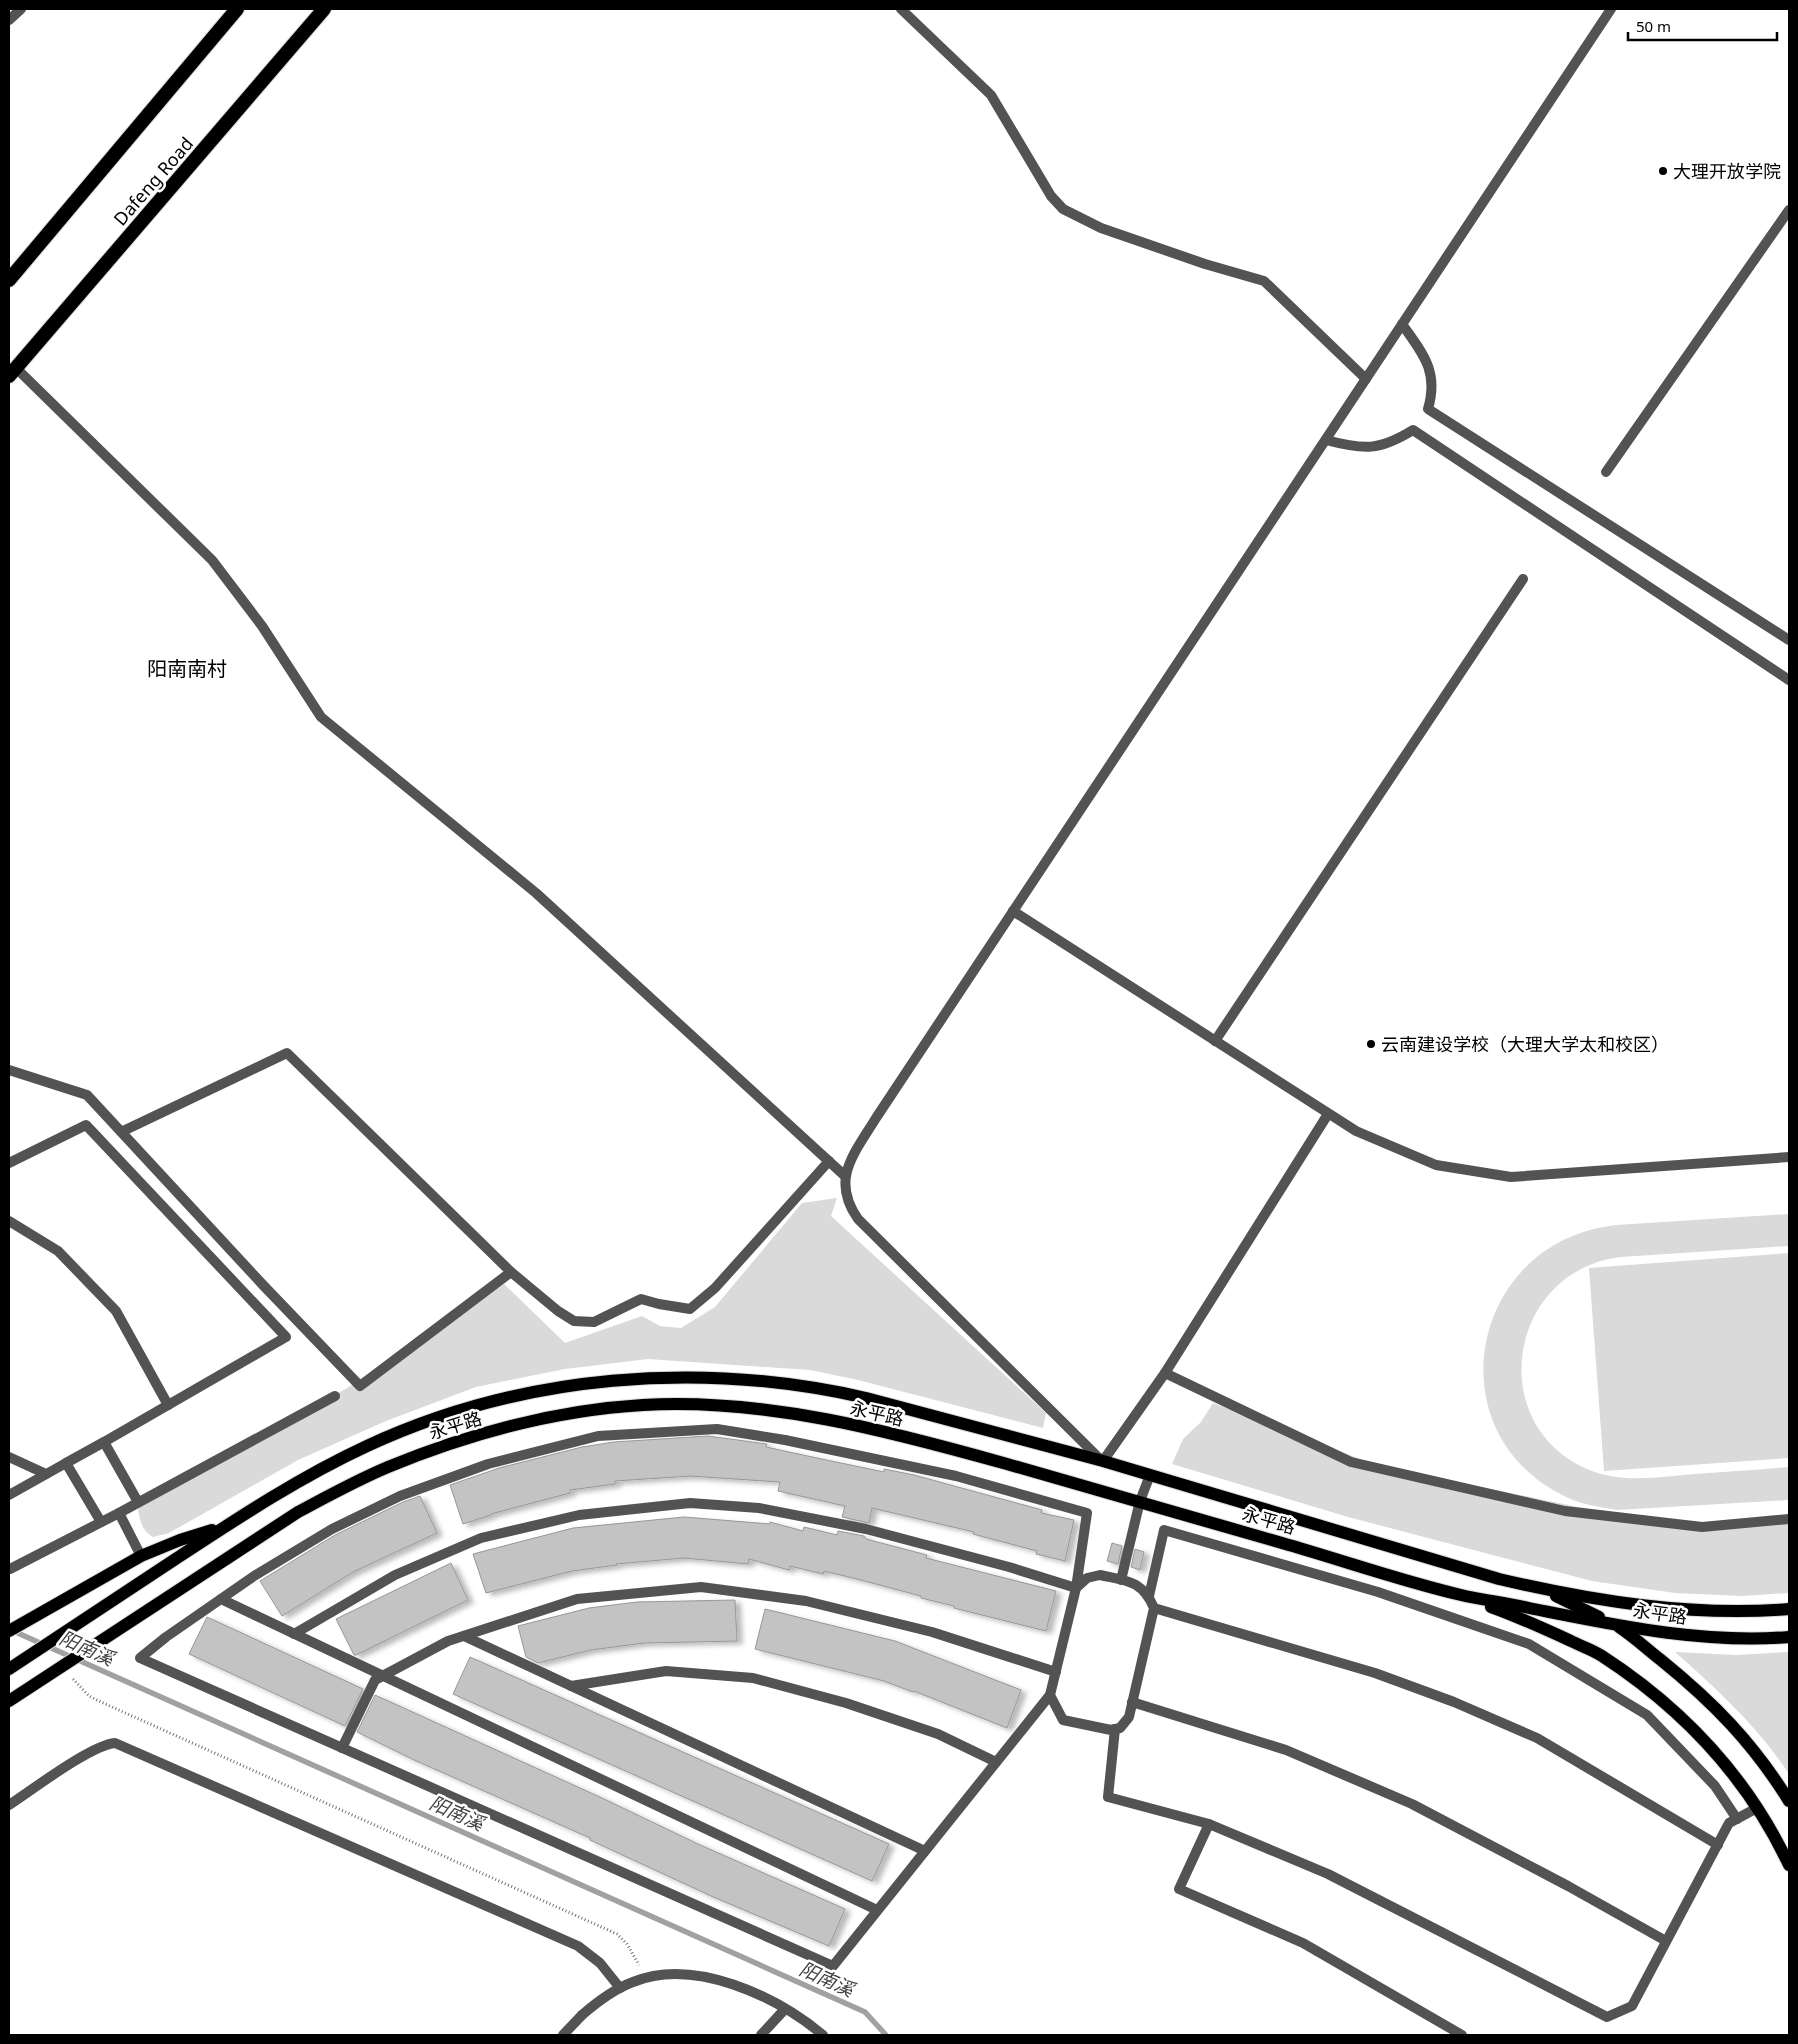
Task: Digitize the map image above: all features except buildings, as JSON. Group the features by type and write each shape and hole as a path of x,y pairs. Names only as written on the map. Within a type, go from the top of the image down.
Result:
{"highway":[{"path":"9,280 237,9"},
{"name":"Dafeng Road","path":"12,372 324,9"}],"main road":[{"name":"永平路","path":"9,1669 226,1526 300,1480 369,1445 425,1423 484,1404 545,1390 599,1382 661,1377 709,1377 828,1389 1103,1461 1489,1576 1544,1589 1615,1602 1710,1610 1789,1609"},
{"name":"永平路","path":"9,1701 298,1512 347,1486 435,1448 528,1423 590,1411 644,1405 718,1405 777,1411 870,1428 1140,1501 1459,1594 1615,1625 1707,1637 1789,1637"},
{"path":"9,1631 142,1556 180,1540 226,1526"},
{"path":"1544,1589 1615,1625 1691,1684 1736,1728 1756,1751 1789,1801"},
{"path":"1459,1594 1534,1623 1600,1655 1672,1707 1730,1769 1757,1808 1789,1865"}],"street":[{"path":"9,20 21,9"},
{"path":"901,9 991,95 1051,196 1063,209 1111,231 1205,264 1264,281 1366,379"},
{"path":"1328,1114 1165,1373 1103,1461 858,1218 850,1206 844,1190 845,1176 856,1151 876,1118 1611,9"},
{"path":"1606,472 1789,210"},
{"path":"1402,324 1428,362 1431,374 1432,396 1428,409 1789,640"},
{"path":"12,372 212,560 262,626 321,717 536,893 845,1176"},
{"path":"1326,440 1356,448 1368,448 1392,441 1413,430 1789,680"},
{"path":"1215,1041 1523,579"},
{"path":"1013,912 1356,1132 1436,1165 1511,1177 1789,1157"},
{"path":"121,1132 287,1053 511,1272 558,1311 574,1321 594,1322 641,1298 659,1304 690,1308 714,1288 829,1161"},
{"path":"9,1070 87,1095 263,1285 360,1386 511,1272"},
{"path":"9,1163 86,1125 286,1337 9,1495"},
{"path":"9,1220 58,1251 116,1311 168,1405"},
{"path":"1165,1373 1351,1462 1566,1511 1702,1527 1789,1519"},
{"path":"10,1569 119,1513 335,1396"},
{"path":"717,1429 785,1440 956,1476 1087,1513 1076,1588 1050,1695 833,1966 140,1658 166,1637 254,1576 332,1529 400,1496 488,1464 598,1436 717,1429"},
{"path":"104,1442 138,1502"},
{"path":"9,1457 46,1474"},
{"path":"66,1463 101,1522"},
{"path":"1121,1580 1140,1501 1150,1475"},
{"path":"294,1634 395,1575 480,1538 579,1515 690,1504 759,1508 866,1529 1009,1567 1076,1588"},
{"path":"119,1513 142,1556"},
{"path":"1149,1596 1164,1530 1378,1592 1529,1644 1647,1715 1715,1786 1737,1820"},
{"path":"1050,1695 1056,1710 1063,1720 1115,1729 1120,1728 1129,1717 1154,1608 1149,1596 1139,1586 1121,1580 1100,1575 1087,1578 1076,1588"},
{"path":"342,1748 375,1680 448,1641 578,1599 701,1587 806,1601 932,1632 1056,1672"},
{"path":"221,1599 877,1910"},
{"path":"1154,1608 1375,1673 1454,1702 1537,1738 1718,1845"},
{"path":"464,1636 925,1851"},
{"path":"571,1686 666,1671 753,1678 846,1703 938,1734 996,1762"},
{"path":"1132,1702 1286,1750 1412,1804 1568,1886 1666,1941"},
{"path":"1115,1729 1108,1797 1210,1824 1328,1874 1607,2017 1632,2006 1729,1823 1757,1808"},
{"path":"9,1805 90,1752 108,1743 115,1743 578,1946 600,1963 620,1988"},
{"path":"1210,1824 1179,1889 1303,1943 1462,2035"},
{"path":"563,2035 582,2015 620,1988 634,1981 647,1978 681,1974 706,1978 761,1995 823,2035"},
{"path":"761,2035 785,2009"}],"path":[{"path":"62,1666 89,1696 101,1702 617,1934 627,1944 647,1978"}],"shaded area":[{"path":"837,1198 831,1216 1046,1413 1043,1428 858,1380 810,1370 648,1359 565,1369 476,1387 386,1421 298,1460 169,1533 153,1537 146,1532 142,1525 138,1509 146,1502 354,1384 504,1284 565,1343 642,1316 660,1326 681,1328 715,1307 802,1203"},
{"path":"1789,1214 1789,1246 1621,1257 1583,1268 1554,1289 1534,1318 1523,1351 1523,1385 1533,1418 1554,1447 1587,1469 1613,1477 1654,1478 1789,1467 1789,1500 1617,1510 1589,1505 1568,1498 1521,1465 1496,1427 1484,1385 1486,1341 1501,1300 1528,1265 1567,1238 1616,1225"},
{"path":"1789,1253 1789,1458 1604,1471 1589,1268"},
{"path":"1213,1403 1379,1466 1578,1507 1733,1528 1789,1521 1789,1593 1742,1596 1675,1593 1592,1581 1348,1517 1172,1464 1183,1439 1201,1422"},
{"path":"1675,1652 1736,1655 1789,1652 1789,1774 1750,1724 1721,1694"}],"waterway":[{"name":"阳南溪","path":"11,1630 865,2012 886,2035"}],"place":[{"name":"大理开放学院","path":"1663,171"},
{"name":"云南建设学校（大理大学太和校区）","path":"1371,1044"}],"district":[{"name":"阳南南村","path":"187,668"}]}
